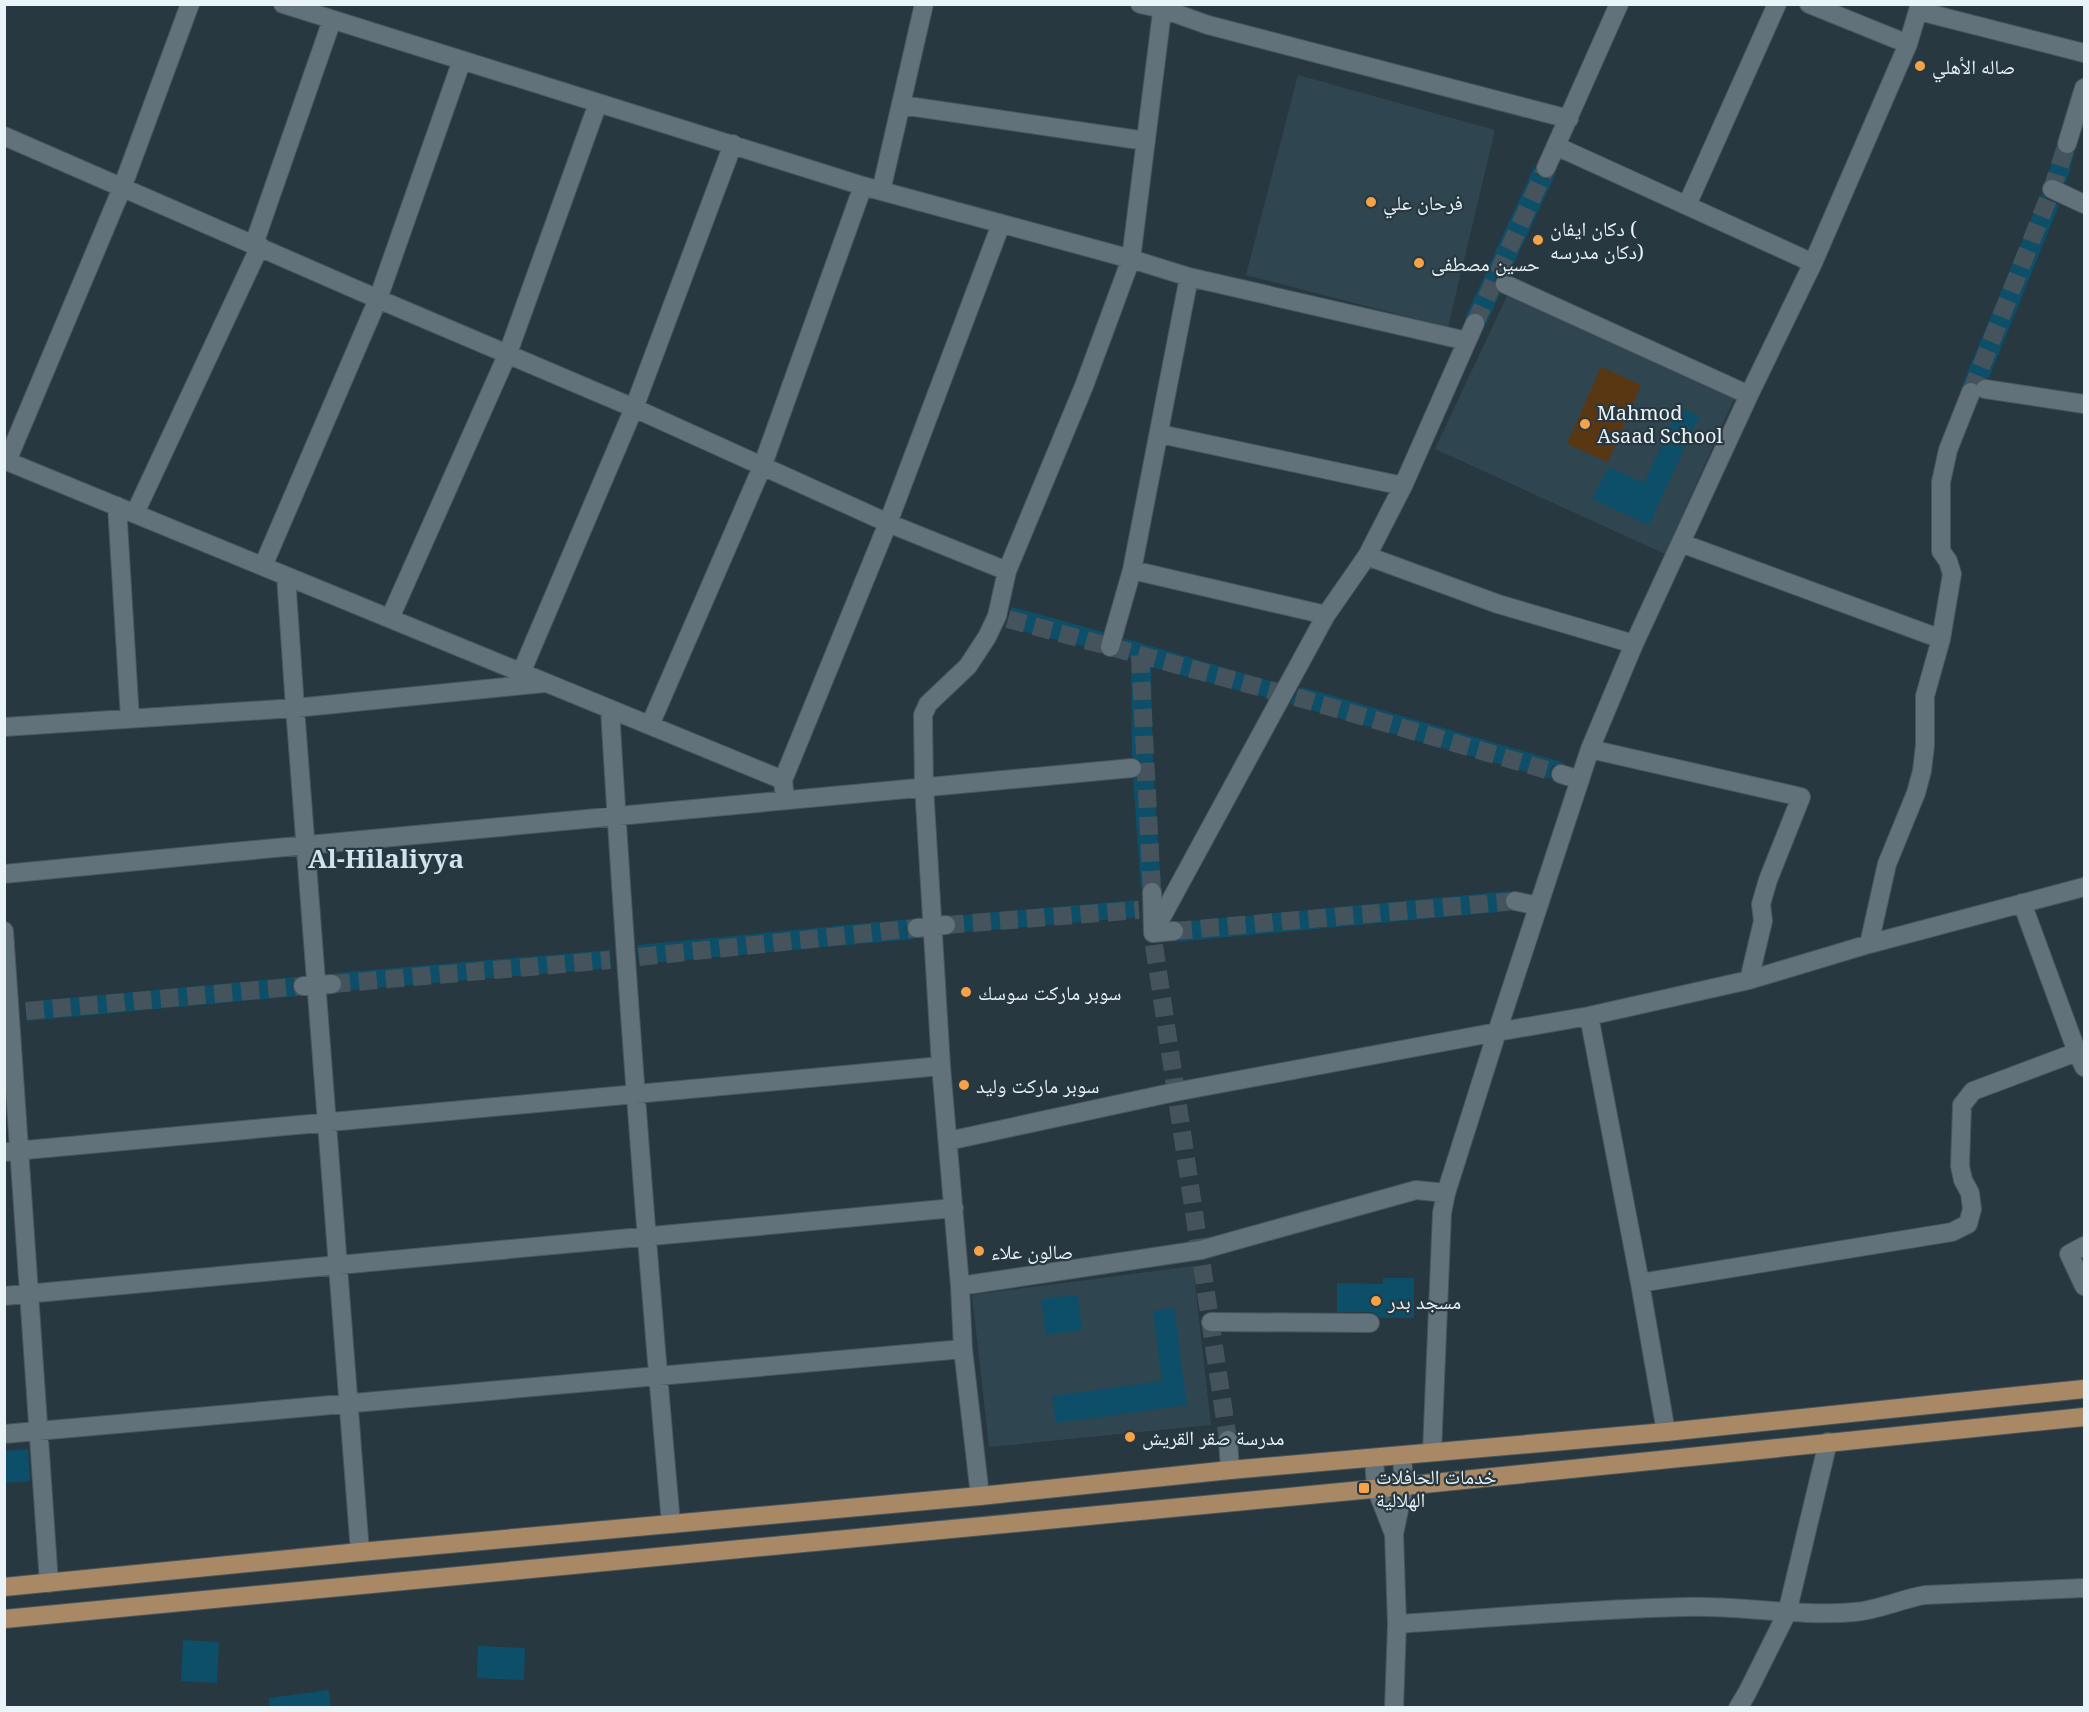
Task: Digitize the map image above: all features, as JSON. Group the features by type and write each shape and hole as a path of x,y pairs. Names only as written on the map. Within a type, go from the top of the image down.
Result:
{"main road":[{"path":"4,1587 980,1496 1230,1470 1666,1432 2085,1389"},
{"path":"4,1619 1404,1486 2085,1417"}],"street":[{"path":"190,4 122,188 6,460 650,725 784,789"},
{"path":"283,4 872,189 1131,258 1189,277 1467,341"},
{"path":"650,725 762,467 872,189 901,105 924,4"},
{"path":"1140,4 1163,7 1208,25 1569,119"},
{"path":"1546,168 1619,4"},
{"path":"1687,205 1777,4"},
{"path":"1809,4 1908,44"},
{"path":"980,1496 963,1349 954,1208 941,1066 924,786 923,722 928,704 968,666 1003,618 1007,571 1083,386 1131,258 1163,7"},
{"path":"1432,1452 1442,1213 1446,1193 1590,749 1634,645 1749,395 1813,264 1908,44 1919,8 2085,53"},
{"path":"135,513 257,245 332,20"},
{"path":"263,566 378,299 462,60"},
{"path":"2067,144 2085,88"},
{"path":"390,618 508,353 598,103"},
{"path":"901,105 1146,141"},
{"path":"4,136 634,408 888,523 1007,571"},
{"path":"521,673 634,408 733,144"},
{"path":"1556,146 1813,264"},
{"path":"2052,189 2085,204"},
{"path":"784,789 888,523 1000,224"},
{"path":"1110,647 1132,570 1189,277"},
{"path":"1505,284 1749,395"},
{"path":"1153,939 1326,615 1367,556 1402,486 1475,323"},
{"path":"1869,944 1887,864 1916,793 1922,771 1925,745 1925,696 1941,639 1952,574 1941,550 1941,482 1948,450 1978,391 2085,404"},
{"path":"1160,434 1402,486"},
{"path":"117,506 130,719"},
{"path":"1681,543 1941,639"},
{"path":"1367,556 1498,604 1634,645"},
{"path":"1132,570 1326,615"},
{"path":"286,576 360,1552"},
{"path":"4,727 295,708 547,683"},
{"path":"610,709 625,959 671,1524"},
{"path":"1590,749 1801,797 1763,896 1761,904 1763,921 1749,980"},
{"path":"4,874 616,816 784,789 924,786 1132,768"},
{"path":"1561,774 1580,780"},
{"path":"948,1141 1175,1092 1589,1016 1749,980 1869,944 2085,887"},
{"path":"1515,901 1538,906"},
{"path":"1640,1283 1953,1232 1968,1224 1972,1209 1970,1193 1963,1180 1960,1166 1962,1105 1973,1091 2081,1060 2022,903"},
{"path":"1148,904 1153,939"},
{"path":"4,931 13,1013 12,1151 29,1293 49,1583"},
{"path":"1153,939 1174,931"},
{"path":"1589,1016 1666,1432"},
{"path":"12,1151 941,1066"},
{"path":"960,1286 1201,1250 1416,1190 1446,1193"},
{"path":"4,1296 954,1208"},
{"path":"2085,1246 2069,1254 2085,1286"},
{"path":"1211,1322 1370,1323"},
{"path":"4,1434 963,1349"},
{"path":"1228,1440 1230,1470"},
{"path":"1738,1707 1787,1613 1828,1443"},
{"path":"1394,1707 1397,1624 1394,1534 1404,1486 1402,1456"},
{"path":"1374,1458 1376,1488 1394,1534"},
{"path":"1397,1624 1684,1606 1787,1613 1866,1611 1925,1595 2085,1588"}],"shaded area":[{"name":"فرحان علي","path":"1298,75 1495,130 1448,327 1246,275"},
{"name":"Mahmod Asaad School","path":"1507,296 1734,399 1665,554 1435,449"},
{"path":"1601,367 1641,385 1608,462 1567,444"},
{"path":"1193,1266 1211,1425 989,1447 972,1295"}],"building":[{"path":"2056,145 2058,151 2063,155 2070,155 2075,151 2066,183 2056,179 2047,179"},
{"path":"1535,165 1537,174 1542,178 1548,179 1556,173 1509,274 1503,273 1495,279 1494,286 1500,294 1486,325 1484,317 1479,313 1473,312 1465,318"},
{"path":"2042,193 2047,199 2059,205 1989,378 1981,378 1976,382 1969,381 1961,388"},
{"path":"1679,407 1699,416 1649,525 1592,499 1608,467 1644,483"},
{"path":"1012,607 1103,632 1099,650 1005,627"},
{"path":"1124,638 1276,683 1268,698 1151,667 1153,766 1161,885 1151,881 1141,889 1133,779 1139,777 1143,768 1141,761 1132,757 1131,658 1118,655"},
{"path":"1302,687 1565,763 1553,766 1550,771 1551,779 1290,704"},
{"path":"1510,891 1504,899 1510,911 1175,942 1181,940 1184,935 1185,929 1181,922"},
{"path":"1138,900 1139,917 954,933 957,924 952,916"},
{"path":"910,919 906,930 908,935 915,939 639,964 637,945"},
{"path":"610,950 611,968 340,991 343,984 342,978 334,973"},
{"path":"296,977 292,987 298,996 27,1021 25,1002"},
{"name":"مسجد بدر","path":"1383,1278 1414,1278 1414,1318 1380,1318 1371,1312 1337,1312 1337,1283 1383,1284"},
{"path":"1078,1295 1082,1330 1046,1335 1041,1299"},
{"path":"1174,1308 1187,1405 1056,1423 1052,1396 1162,1381 1153,1311"},
{"path":"28,1449 30,1481 4,1483 4,1451"},
{"path":"183,1640 219,1642 217,1683 181,1681"},
{"path":"478,1646 525,1648 524,1680 477,1678"},
{"path":"329,1690 331,1707 269,1707 269,1698"}],"tunnel":[{"path":"1971,392 2052,189 2067,144"},
{"path":"1475,323 1546,168"},
{"path":"1008,619 1277,692"},
{"path":"1140,655 1152,892"},
{"path":"1296,697 1561,774"},
{"path":"1174,931 1515,901"},
{"path":"946,925 1139,910"},
{"path":"639,957 917,928"},
{"path":"1154,945 1228,1440"},
{"path":"332,984 610,960"},
{"path":"26,1011 303,986"}],"place":[{"name":"صاله الأهلي","path":"1920,66"},
{"name":"فرحان علي","path":"1371,202"},
{"name":"دكان ايفان ( دكان مدرسه)","path":"1538,240"},
{"name":"حسين مصطفى","path":"1419,263"},
{"name":"Mahmod Asaad School","path":"1585,424"},
{"name":"سوبر ماركت سوسك","path":"966,992"},
{"name":"سوبر ماركت وليد","path":"964,1085"},
{"name":"صالون علاء","path":"979,1251"},
{"name":"مسجد بدر","path":"1376,1301"},
{"name":"مدرسة صقر القريش","path":"1130,1437"},
{"name":"خدمات الحافلات الهلالية","path":"1364,1488"}],"district":[{"name":"Al-Hilaliyya","path":"386,858"}]}
